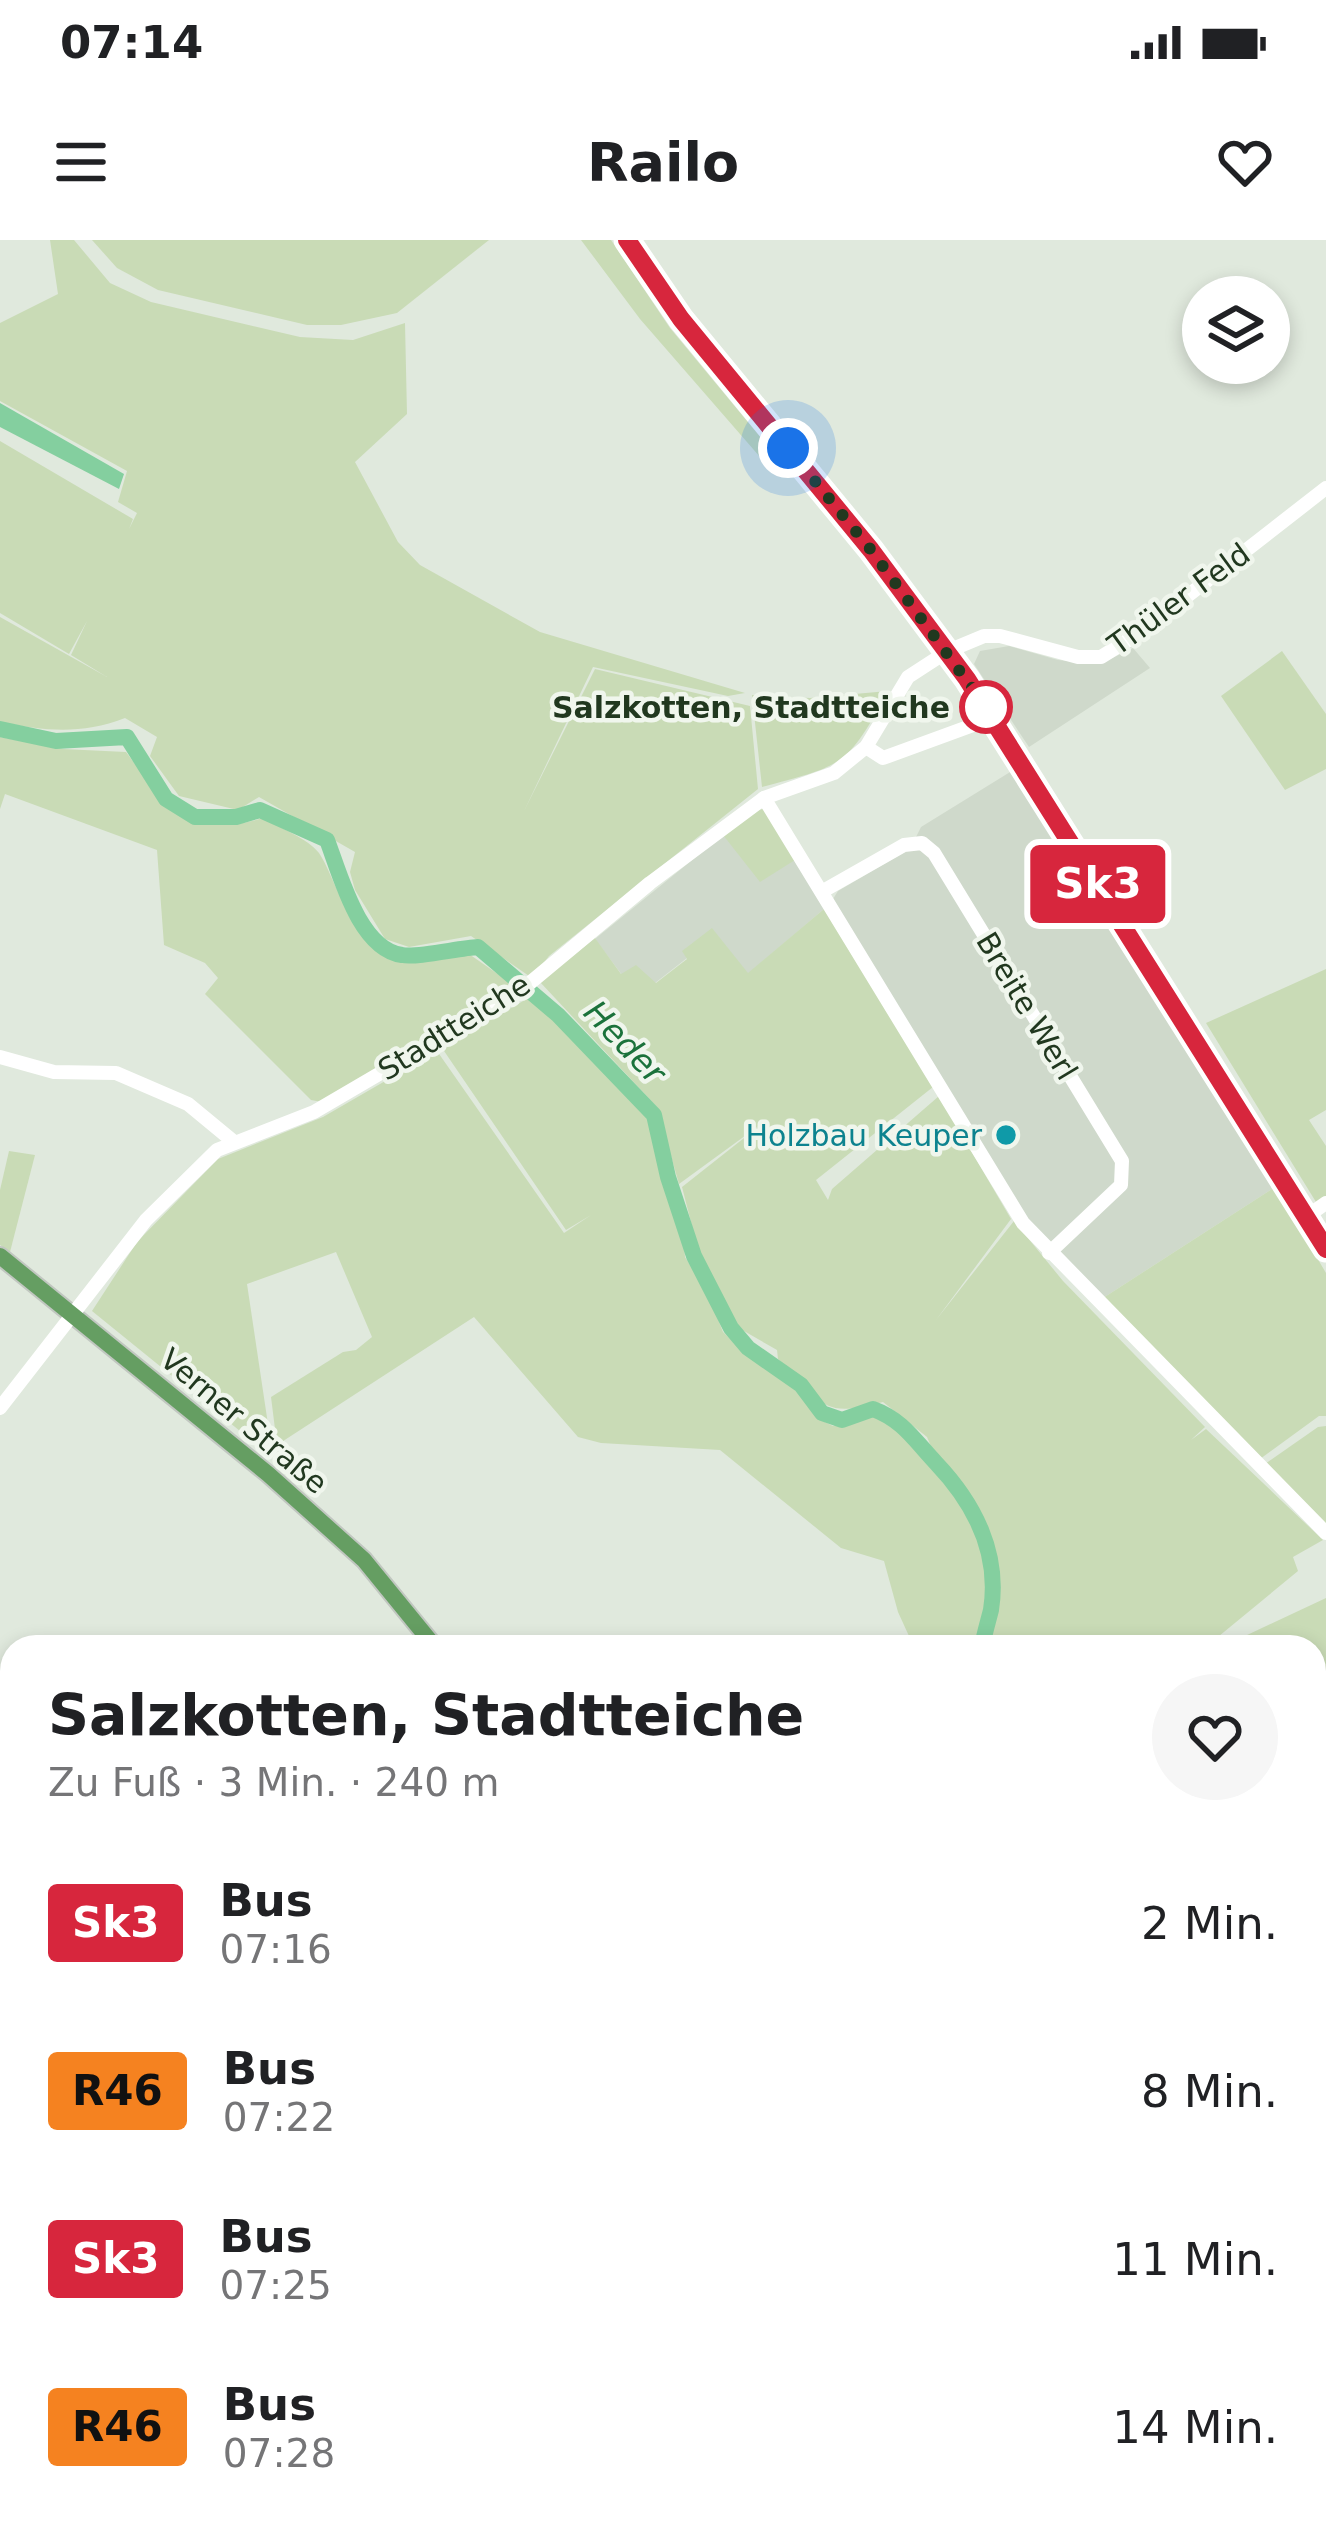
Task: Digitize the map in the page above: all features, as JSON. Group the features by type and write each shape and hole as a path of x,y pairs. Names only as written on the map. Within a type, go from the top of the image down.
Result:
{"main road":[{"path":"627,240 681,319 871,550 947,651 1011,745 1326,1249"},
{"name":"Verner Straße","path":"0,1256 268,1474 364,1560 425,1635"}],"street":[{"name":"Thüler Feld","path":"947,651 984,636 1000,636 1078,657 1101,657 1141,632 1326,488"},
{"name":"Stadtteiche","path":"0,1408 146,1220 206,1160 234,1142 314,1112 519,992 650,883 764,798 834,773 866,747 908,677 947,651"},
{"path":"866,747 883,758 976,724"},
{"path":"764,798 1023,1223 1326,1533"},
{"name":"Breite Werl","path":"824,891 904,844 922,843 934,853 1122,1161 1121,1185 1049,1252"},
{"path":"0,1057 54,1072 116,1073 188,1104 234,1142"},
{"path":"1306,1217 1326,1203"}],"shaded area":[{"path":"50,240 74,240 110,283 151,302 300,337 353,340 405,323 407,414 355,462 398,542 420,565 540,632 745,693 728,696 593,667 524,811 595,669 750,706 758,789 549,956 532,978 471,936 409,947 385,939 355,890 350,872 355,852 259,797 238,810 179,796 150,756 157,737 125,718 63,730 0,722 0,617 107,677 71,655 87,621 69,654 0,613 0,441 133,519 129,529 137,513 118,502 127,471 0,401 0,323 58,294"},
{"path":"92,240 489,240 397,313 341,325 307,325 158,290 117,268"},
{"path":"581,240 611,240 670,328 771,450 760,457 640,319"},
{"path":"0,403 124,474 119,489 0,427"},
{"path":"1009,646 1058,660 1100,664 1133,648 1150,668 1029,747 974,664 980,651"},
{"path":"1282,651 1326,714 1326,769 1285,790 1221,696"},
{"path":"888,691 863,735 840,759 762,787 752,695 810,698"},
{"path":"0,737 63,749 126,752 154,789 182,814 216,825 263,818 319,853 351,917 376,945 407,959 469,954 518,988 322,1102 311,1100 205,994 218,978 205,963 164,945 157,850 5,794 0,809"},
{"path":"1015,769 1275,1187 1100,1300 1027,1220 833,899 838,891 910,849 921,827"},
{"path":"764,809 795,860 760,882 723,835 755,810"},
{"path":"723,835 795,860 824,909 748,974 683,951 687,958 655,983 622,975 595,939"},
{"path":"824,909 933,1087 816,1180 828,1200 832,1189 939,1096 1011,1219 936,1320 1014,1221 1063,1281 1205,1427 1191,1440 1206,1429 1323,1540 1293,1557 1298,1571 1220,1635 909,1635 884,1561 841,1548 720,1450 601,1443 578,1437 474,1317 277,1445 271,1397 372,1337 336,1252 247,1284 272,1451 266,1452 92,1311 137,1242 218,1159 323,1117 437,1051 564,1233 591,1215 566,1230 442,1048 530,997 650,1118 662,1176 683,1231 685,1257 708,1294 723,1332 797,1389 821,1420 833,1426 872,1415 890,1421 945,1480 927,1437 883,1402 845,1409 823,1403 778,1359 777,1350 737,1327 700,1257 682,1187 768,1119 679,1184 657,1107 540,982 595,938 621,974 636,965 656,983 687,959 682,951 712,928 748,973"},
{"path":"1326,969 1326,1110 1309,1120 1326,1146 1326,1196 1316,1202 1206,1023"},
{"path":"9,1151 35,1155 10,1252 0,1245 0,1190"},
{"path":"1275,1187 1326,1273 1326,1416 1319,1416 1260,1459 1100,1300"},
{"path":"1326,1426 1326,1525 1265,1464"},
{"path":"1326,1598 1326,1635 1247,1635"}],"waterway":[{"name":"Heder","path":"0,729 56,741 127,737 166,799 195,817 236,817 260,810 327,840 353,908 387,950 409,956 478,947 558,1015 654,1115 694,1256 731,1328 748,1348 801,1385 822,1413 842,1420 873,1409 893,1419 962,1495 981,1530 992,1569 985,1635"}],"bus line":[{"name":"Sk3","path":"627,240 681,319 871,550 992,715 1326,1249"}],"place":[{"name":"Salzkotten, Stadtteiche","path":"986,707"},
{"name":"Holzbau Keuper","path":"1006,1135"}],"route":[{"path":"788,448 871,550 986,707"}]}
